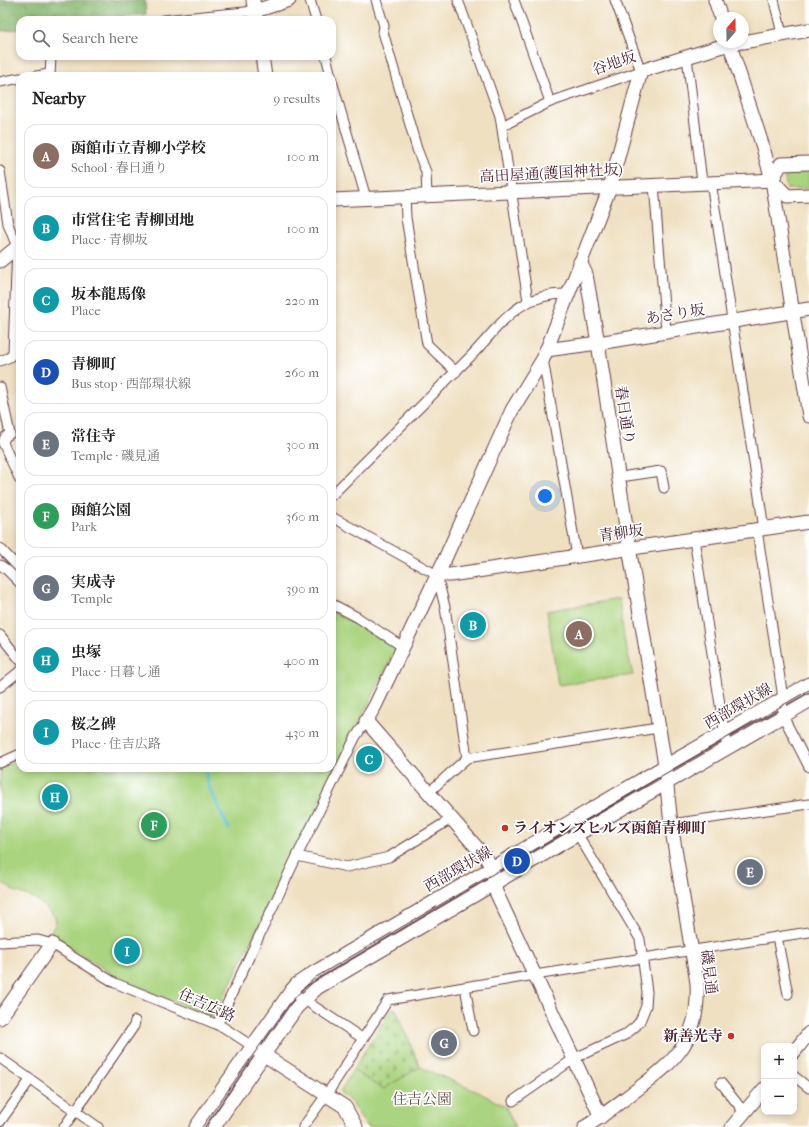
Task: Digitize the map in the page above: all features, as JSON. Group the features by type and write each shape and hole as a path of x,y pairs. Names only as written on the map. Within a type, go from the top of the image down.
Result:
{"street":[{"path":"199,16 255,10 289,0"},
{"path":"310,0 315,16"},
{"path":"376,0 384,26 383,32 397,81 417,148 426,172 427,195"},
{"path":"458,0 500,116 528,301"},
{"path":"514,0 550,102"},
{"path":"217,1025 355,738 375,706 437,575 512,410 544,354 610,187 641,71 615,0"},
{"path":"715,0 719,12"},
{"path":"774,0 782,34"},
{"name":"谷地坂","path":"749,40 809,30"},
{"name":"谷地坂","path":"502,126 550,102 715,48"},
{"path":"738,48 772,180 809,416"},
{"path":"687,56 706,182 713,203 732,321 782,691 783,716 809,767"},
{"path":"50,72 51,60"},
{"path":"263,60 264,72"},
{"path":"327,60 330,72"},
{"path":"0,82 16,79"},
{"path":"336,95 366,198"},
{"path":"772,180 781,164 809,163"},
{"path":"0,171 8,224 16,240"},
{"path":"772,180 787,196 809,195"},
{"name":"高田屋通(護国神社坂)","path":"336,200 772,180"},
{"path":"654,185 666,331"},
{"path":"404,196 406,218 427,344 456,372"},
{"path":"0,261 16,246"},
{"name":"春日通り","path":"580,262 586,274 598,343 666,774"},
{"path":"336,491 456,372 491,335 499,324 528,301 554,294 568,294"},
{"name":"あさり坂","path":"544,354 666,331 809,309"},
{"path":"0,360 10,357 13,352 16,328"},
{"path":"544,354 576,556"},
{"path":"0,387 10,434 5,437 3,443 16,471"},
{"path":"627,476 661,471 664,488"},
{"path":"336,520 437,575 445,607 467,758"},
{"name":"青柳坂","path":"437,575 450,576 809,522"},
{"path":"694,539 727,749"},
{"path":"0,548 16,565"},
{"path":"0,565 16,579"},
{"path":"336,606 403,647"},
{"path":"0,635 16,655"},
{"path":"0,687 16,673"},
{"name":"西部環状線","path":"214,1127 297,1007 317,988 578,834 724,733 809,684"},
{"name":"西部環状線","path":"196,1127 297,984 570,823 666,774 727,749 809,701"},
{"path":"366,721 486,858 492,868 496,892 601,1117"},
{"path":"428,793 467,758 658,728"},
{"path":"0,763 16,756"},
{"name":"磯見通","path":"586,1127 660,1072 675,1058 685,1043 692,1028 697,1004 697,983 671,824 666,774"},
{"path":"671,824 809,804"},
{"path":"297,856 347,867 382,859 394,854 451,819"},
{"path":"513,1100 574,1058 624,1035 636,1026 646,1006 647,996 640,939 570,823"},
{"path":"303,1127 327,1094 388,1000 535,975 809,932"},
{"path":"777,936 788,994"},
{"path":"0,942 38,940 52,944 0,1018"},
{"name":"住吉広路","path":"52,944 115,983 223,1027 345,1107 356,1127"},
{"path":"465,987 473,1031"},
{"path":"291,991 362,1038"},
{"path":"64,1127 134,1026 135,1021"},
{"path":"797,1048 809,1033"},
{"path":"0,1058 98,1127"},
{"path":"797,1078 809,1088"},
{"path":"0,1122 30,1080"},
{"path":"721,1083 744,1112"},
{"path":"732,1127 761,1092"}],"green space":[{"path":"0,0 145,0 146,14 129,16 16,16 16,29 0,31"},
{"path":"809,168 809,188 787,189 783,169"},
{"path":"619,599 624,638 633,675 558,685 547,611"},
{"path":"336,613 396,648 336,769"},
{"path":"16,759 16,772 335,772 213,1018 124,981 48,935 56,921 55,917 49,910 34,898 14,891 0,881 0,768"},
{"path":"391,1009 396,1009 420,1067 383,1089 353,1070"},
{"name":"住吉公園","path":"420,1067 480,1093 506,1107 515,1127 367,1127 352,1103 340,1092 353,1070 383,1089"}],"waterway":[{"path":"206,772 209,787 229,829"}],"tram line":[{"path":"202,1127 290,1003 316,977 809,690"}],"place":[{"name":"市営住宅 青柳団地","path":"473,625"},
{"name":"函館市立青柳小学校","path":"579,634"},
{"name":"坂本龍馬像","path":"369,759"},
{"name":"虫塚","path":"55,797"},
{"name":"函館公園","path":"154,825"},
{"name":"ライオンズヒルズ函館青柳町","path":"505,828"},
{"name":"青柳町","path":"517,861"},
{"name":"常住寺","path":"750,872"},
{"name":"桜之碑","path":"127,951"},
{"name":"新善光寺","path":"731,1036"},
{"name":"実成寺","path":"444,1043"}]}
